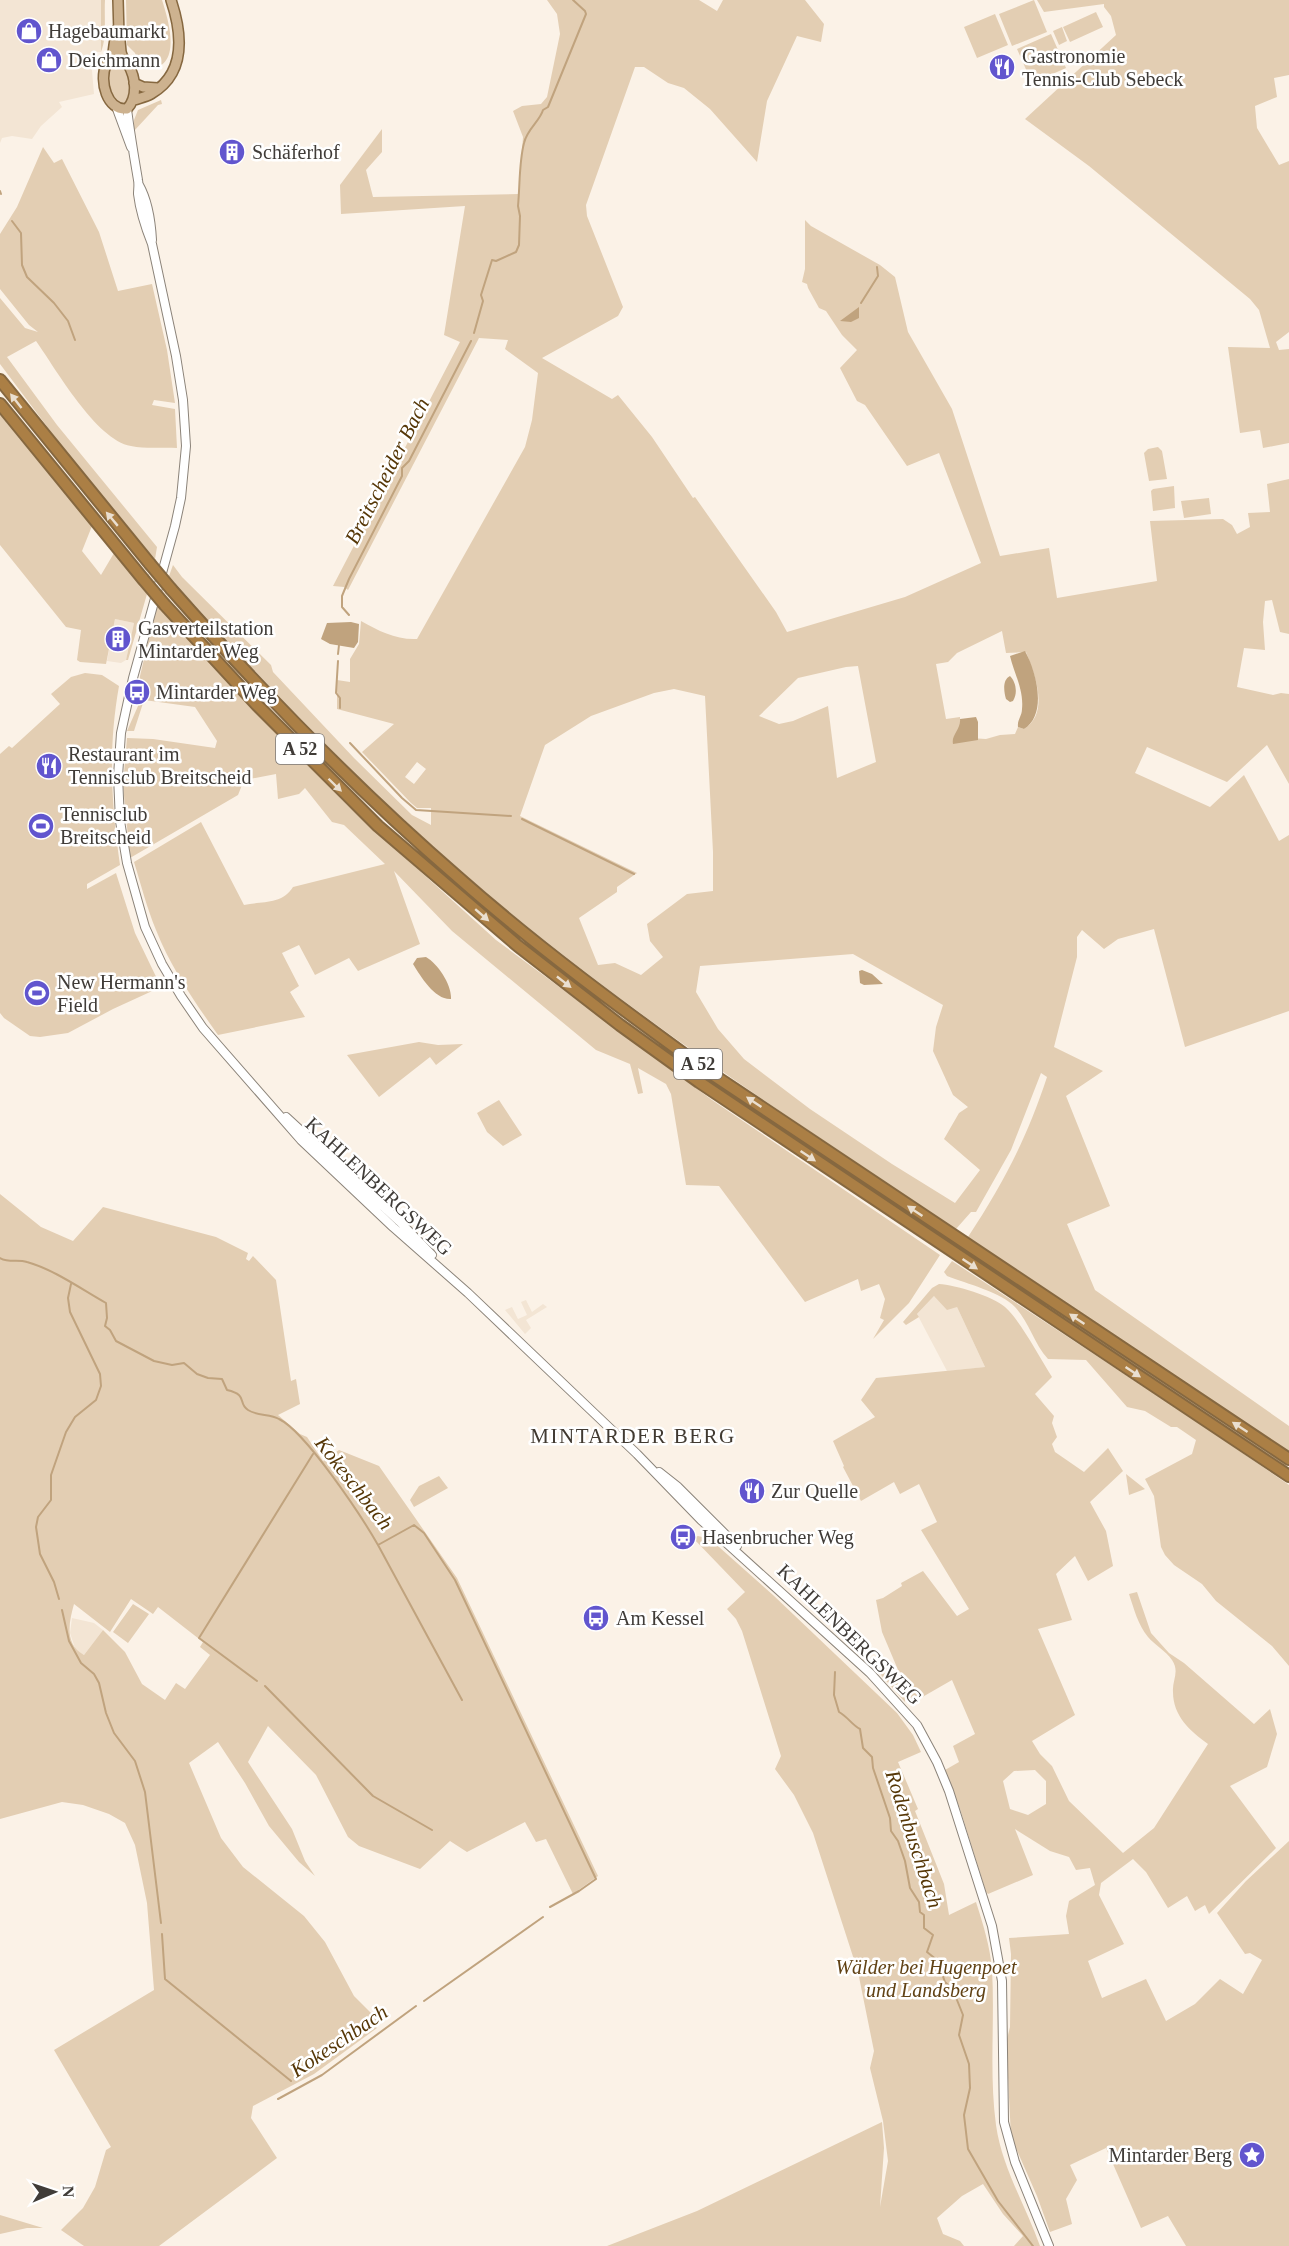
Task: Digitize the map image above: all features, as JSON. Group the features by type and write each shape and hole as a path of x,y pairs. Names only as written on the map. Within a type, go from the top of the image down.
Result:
{"highway":[{"name":"A 52","path":"0,380 171,589 268,696 327,756 459,878 629,1014 706,1070 1289,1459"},
{"name":"A 52","path":"0,404 165,605 264,713 378,826 527,953 620,1025 718,1095 1289,1476"}],"main road":[{"name":"KAHLENBERGSWEG","path":"117,57 118,0"},
{"path":"122,109 134,100 154,93 172,72 177,62 180,45 179,29 171,0"},
{"name":"KAHLENBERGSWEG","path":"117,57 129,66 134,83 134,100"},
{"name":"KAHLENBERGSWEG","path":"117,57 106,64 105,84 108,98 122,109"},
{"path":"134,83 143,87 158,88"}],"street":[{"name":"KAHLENBERGSWEG","path":"122,109 152,228 152,244 176,356 184,406 186,446 181,498 175,526 123,719 118,776 120,821 134,895 145,927 162,964 181,996 209,1035 301,1140 393,1227 468,1293 637,1454 701,1520 870,1673 903,1708 922,1733 937,1762 955,1810 998,1950 1002,1981 1004,2122 1008,2142 1049,2246"}],"shaded area":[{"path":"0,0 101,0 101,52 97,52 96,56 91,59 94,94 59,102 62,107 41,126 32,139 12,136 2,138 0,143"},
{"path":"859,307 859,318 851,322 840,321"},
{"path":"115,619 134,623 126,660 121,663 107,661"},
{"path":"327,623 359,624 358,642 354,648 330,644 321,639"},
{"path":"1025,651 1036,681 1038,703 1036,713 1024,729 1018,727 1022,711 1022,695 1010,656"},
{"path":"1010,676 1014,681 1016,691 1015,698 1010,702 1006,699 1004,686"},
{"path":"976,717 978,740 953,744 960,719"},
{"path":"426,957 443,975 451,993 451,999 434,992 413,964 417,958"},
{"path":"859,971 872,974 883,984 864,985 860,983"},
{"path":"934,1296 957,1307 985,1367 947,1371 917,1314"},
{"path":"526,1300 532,1312 543,1304 547,1307 526,1320 531,1328 525,1334 505,1310 512,1307 518,1319 527,1315 521,1302"},
{"path":"72,1618 94,1623 103,1630 84,1655 76,1651 70,1633"}],"green space":[{"path":"101,0 105,0 105,33 101,52"},
{"path":"126,0 162,0 170,34 168,56 163,64 154,68 140,69 135,53 127,45"},
{"path":"547,0 699,0 717,11 723,0 805,0 824,24 821,42 797,36 767,101 757,162 710,109 684,88 668,83 644,67 635,67 586,205 587,216 623,307 618,316 542,358 612,399 618,395 652,437 693,498 695,497 776,612 787,632 905,597 981,563 939,453 907,466 865,405 857,401 840,368 857,350 842,335 826,311 819,308 807,284 802,282 805,269 805,220 811,226 880,265 895,277 908,332 952,409 1000,556 1049,548 1057,598 1157,581 1150,521 1223,519 1232,525 1237,534 1250,527 1248,513 1270,512 1267,484 1289,479 1289,634 1280,632 1272,600 1265,601 1263,622 1265,650 1244,648 1237,687 1273,695 1289,694 1289,784 1267,745 1227,782 1147,747 1135,773 1210,807 1244,775 1279,841 1289,835 1289,1011 1185,1047 1154,929 1118,939 1104,949 1082,930 1077,937 1077,957 1054,1047 1103,1071 1066,1096 1110,1206 1067,1224 1095,1290 1289,1426 1289,1452 968,1237 1013,1160 1047,1077 1041,1073 1011,1150 976,1212 971,1212 956,1229 685,1045 553,947 490,896 394,811 327,746 169,576 173,565 182,577 271,665 273,672 354,758 412,815 431,825 431,808 417,808 362,752 394,724 337,709 337,680 350,682 350,659 359,644 361,621 395,636 417,639 525,447 532,420 538,373 505,349 508,340 479,338 348,590 344,587 333,586 460,342 444,335 465,206 341,214 340,185 382,129 382,152 366,170 373,197 519,194 523,137 513,111 522,106 541,104 547,97 560,34 557,14","holes":["1002,631 1006,653 1026,652 1038,693 1037,713 1032,722 1024,729 1018,727 1015,734 986,739 954,737 960,728 960,717 946,719 936,664 948,662 957,653","858,666 876,762 837,778 828,706 793,721 779,724 759,716 798,678","674,689 705,696 713,891 687,894 647,924 650,941 663,957 641,975 615,963 598,965 579,918 617,892 617,887 637,873 520,816 545,745 591,716 654,693","417,762 426,769 414,784 405,777","853,954 943,1005 936,1027 933,1051 953,1095 968,1107 959,1113 944,1139 980,1170 955,1203 892,1164 810,1109 744,1059 718,1029 696,992 700,966"]},
{"path":"1034,0 1047,32 1012,46 999,14"},
{"path":"1037,0 1289,0 1289,75 1274,78 1277,97 1255,106 1257,128 1279,165 1289,161 1289,332 1276,342 1279,350 1289,349 1289,443 1263,448 1260,430 1240,433 1228,347 1270,348 1259,310 1250,299 1089,166 1025,119 1116,35 1111,16 1104,4 1044,12"},
{"path":"1096,12 1103,27 1070,42 1063,27"},
{"path":"995,14 1008,45 977,58 964,27"},
{"path":"1062,27 1067,41 1059,45 1053,31"},
{"path":"1051,34 1066,68 1032,83 1017,49"},
{"path":"115,58 125,67 131,82 131,91 126,105 117,103 111,92 109,75"},
{"path":"161,100 162,104 158,105 134,131 134,120 138,110"},
{"path":"43,147 54,163 62,159 99,232 118,291 152,284 167,350 175,403 154,400 152,405 175,409 177,448 131,446 118,441 104,431 78,402 36,341 7,357 57,425 157,547 155,559 70,457 0,364 0,298 25,328 38,332 29,325 0,289 0,234 17,207"},
{"path":"0,415 92,526 82,551 101,575 114,553 147,594 128,660 126,660 134,623 115,619 106,664 77,660 81,630 66,627 0,545"},
{"path":"1158,447 1162,451 1167,479 1149,481 1144,453 1148,449"},
{"path":"1174,486 1175,508 1153,511 1151,491"},
{"path":"1209,498 1211,514 1184,518 1181,501"},
{"path":"157,604 252,708 347,805 496,940 712,1100 940,1255 909,1303 873,1339 884,1320 880,1318 885,1299 879,1284 861,1291 858,1279 805,1302 719,1186 686,1185 671,1094 666,1084 638,1068 643,1093 638,1094 630,1064 596,1050 452,931 394,871 420,944 358,971 349,958 315,975 299,945 282,953 299,986 290,992 305,1017 218,1035 184,984 162,944 134,862 201,822 244,905 277,900 293,887 385,864 344,825 332,822 305,788 299,794 278,799 276,774 244,780 238,795 130,858 123,785 127,738 153,739 215,748 217,741 195,707 144,700 134,731 127,731 138,706 140,676"},
{"path":"85,673 102,675 119,686 113,731 112,775 120,865 87,884 87,889 116,873 135,933 161,987 68,1033 30,1036 0,1013 0,754 9,746 12,748 60,704 51,694 71,677"},
{"path":"419,1042 438,1045 463,1044 436,1065 430,1057 379,1097 347,1055"},
{"path":"499,1100 522,1135 503,1146 487,1132 477,1113"},
{"path":"0,1194 41,1227 73,1241 103,1207 216,1237 248,1253 246,1259 249,1261 253,1256 276,1280 291,1381 296,1379 300,1404 278,1415 300,1434 307,1437 323,1461 339,1450 379,1466 457,1578 598,1876 573,1894 546,1839 536,1842 525,1822 467,1852 450,1841 420,1869 359,1846 348,1837 316,1775 268,1726 248,1762 292,1829 305,1861 315,1876 299,1862 269,1826 245,1783 218,1742 189,1763 221,1838 243,1867 304,1916 325,1942 354,1996 379,2021 374,2025 377,2028 314,2074 253,2106 251,2118 277,2158 159,2246 84,2246 61,2230 83,2208 95,2187 106,2150 111,2147 54,2050 154,1990 147,1903 135,1845 125,1823 109,1814 83,1805 62,1802 0,1819","holes":["131,1599 153,1614 158,1607 203,1642 200,1647 210,1655 185,1689 176,1683 165,1700 142,1684 125,1652 103,1630 84,1655 73,1645 70,1632 74,1604 110,1632"]},
{"path":"952,1261 1196,1421 1289,1485 1289,1666 1272,1646 1216,1601 1202,1584 1174,1565 1161,1547 1154,1496 1145,1479 1192,1454 1196,1440 1177,1427 1171,1427 1145,1411 1127,1407 1086,1360 1048,1359 1020,1313 1009,1302 993,1293 947,1276 944,1272"},
{"path":"939,1284 964,1289 983,1295 1005,1307 1023,1330 1052,1377 1035,1394 1054,1416 1052,1423 1057,1437 1052,1444 1055,1452 1084,1472 1108,1448 1123,1471 1090,1502 1106,1531 1113,1566 1088,1581 1075,1556 1056,1574 1072,1620 1038,1629 1075,1715 1032,1741 1040,1754 1052,1766 1069,1801 1123,1853 1154,1828 1208,1744 1195,1734 1179,1716 1174,1701 1173,1688 1176,1672 1174,1664 1145,1632 1129,1594 1137,1592 1151,1633 1169,1653 1184,1663 1254,1724 1270,1709 1277,1734 1267,1767 1230,1786 1276,1848 1209,1914 1205,1905 1195,1911 1187,1896 1168,1908 1146,1872 1133,1859 1101,1883 1099,1895 1124,1944 1088,1961 1102,1998 1146,1979 1166,2021 1195,2004 1220,1979 1243,1994 1262,1960 1250,1953 1245,1954 1217,1913 1246,1881 1289,1841 1289,2246 1186,2246 1168,2216 1141,2228 1106,2148 1070,2165 1077,2180 1066,2199 1072,2224 1050,2232 1011,2137 1006,2043 1010,2027 1011,1954 1009,1938 1069,1934 1066,1916 1069,1901 1095,1885 1090,1868 1076,1870 1069,1857 1050,1851 1015,1829 1033,1875 988,1894 986,1892 945,1770 959,1762 953,1746 975,1734 952,1680 912,1703 882,1632 876,1600 883,1598 902,1586 901,1583 923,1571 957,1616 969,1609 921,1530 937,1522 919,1484 900,1494 894,1482 861,1501 843,1467 833,1441 875,1417 861,1400 876,1378 985,1367 957,1307 947,1310 934,1296 917,1314 919,1317 906,1325 903,1322 932,1288","holes":["1035,1770 1046,1781 1046,1804 1028,1815 1010,1809 1003,1781 1014,1771"]},
{"path":"1126,1474 1145,1489 1129,1495"},
{"path":"439,1476 448,1488 414,1507 410,1500 419,1486"},
{"name":"Wälder bei Hugenpoet und Landsberg","path":"698,1536 710,1539 773,1595 897,1713 913,1735 921,1752 898,1762 918,1809 915,1811 944,1884 949,1915 976,1902 986,1935 992,1969 993,2086 996,2125 1003,2156 1040,2246 1014,2246 1023,2236 1003,2214 983,2184 962,2196 937,2218 943,2234 960,2241 964,2246 607,2246 697,2211 882,2122 884,2148 880,2207 888,2161 883,2121 870,2068 874,2051 858,1972 813,1833 794,1795 775,1769 781,1756 742,1631 736,1619 727,1609 745,1592 693,1538"},
{"path":"133,1604 149,1614 128,1643 113,1632"},
{"path":"888,1661 905,1698 905,1702 874,1667"},
{"path":"0,2215 43,2228 27,2228 0,2234"}],"waterway":[{"name":"Breitscheider Bach","path":"474,333 483,301 481,295 492,260 496,261 516,252 519,245 518,206 522,150 528,133 543,110 548,107 586,14 573,0"},
{"path":"12,221 21,233 22,265 27,277 54,303 68,321 75,340"},
{"path":"861,303 878,276 877,267"},
{"name":"Breitscheider Bach","path":"349,615 342,607 342,596 349,579 402,476 402,468 409,461 471,341"},
{"path":"338,654 339,645"},
{"path":"338,661 336,693 340,698 340,708"},
{"path":"350,743 416,810 511,816"},
{"path":"522,819 634,874"},
{"name":"Kokeschbach","path":"0,1258 27,1262 68,1280 106,1303 105,1326 116,1341 154,1361 172,1365 184,1363 197,1374 222,1379 227,1390 238,1394 248,1410 275,1417 290,1427 304,1440 333,1476 378,1545 414,1525 424,1533 455,1580 596,1879 550,1907"},
{"path":"59,1599 54,1582 40,1554 36,1527 38,1517 51,1500 51,1475 66,1432 75,1417 96,1400 101,1386 100,1374 70,1312 68,1298 71,1284"},
{"path":"257,1681 199,1638 313,1454"},
{"path":"378,1545 462,1700"},
{"path":"62,1610 69,1641 81,1663 94,1674 99,1683 106,1713 114,1733 135,1761 145,1792 161,1923"},
{"name":"Rodenbuschbach","path":"835,1672 834,1695 839,1712 860,1729 863,1748 872,1757 873,1768 890,1818 891,1831 898,1841 905,1861 910,1888 919,1902 920,1912 924,1915 924,1928 933,1935 927,1952 937,1960 945,1982 953,1990 963,2015 959,2035 969,2064 970,2088 964,2115 968,2149 998,2201 1033,2246"},
{"path":"265,1686 373,1796 432,1830"},
{"name":"Kokeschbach","path":"424,2001 543,1917"},
{"path":"162,1934 165,1979 291,2081"},
{"name":"Kokeschbach","path":"278,2099 322,2075 416,2006"}],"place":[{"name":"Hagebaumarkt","path":"29,31"},
{"name":"Deichmann","path":"49,60"},
{"name":"Gastronomie Tennis-Club Sebeck","path":"1002,67"},
{"name":"Schäferhof","path":"232,152"},
{"name":"Gasverteilstation Mintarder Weg","path":"118,639"},
{"name":"Mintarder Weg","path":"137,692"},
{"name":"Restaurant im Tennisclub Breitscheid","path":"49,766"},
{"name":"Tennisclub Breitscheid","path":"41,826"},
{"name":"New Hermann's Field","path":"37,993"},
{"name":"Zur Quelle","path":"752,1491"},
{"name":"Hasenbrucher Weg","path":"683,1537"},
{"name":"Am Kessel","path":"596,1618"},
{"name":"Mintarder Berg","path":"1252,2155"}],"district":[{"name":"MINTARDER BERG","path":"633,1436"}]}
